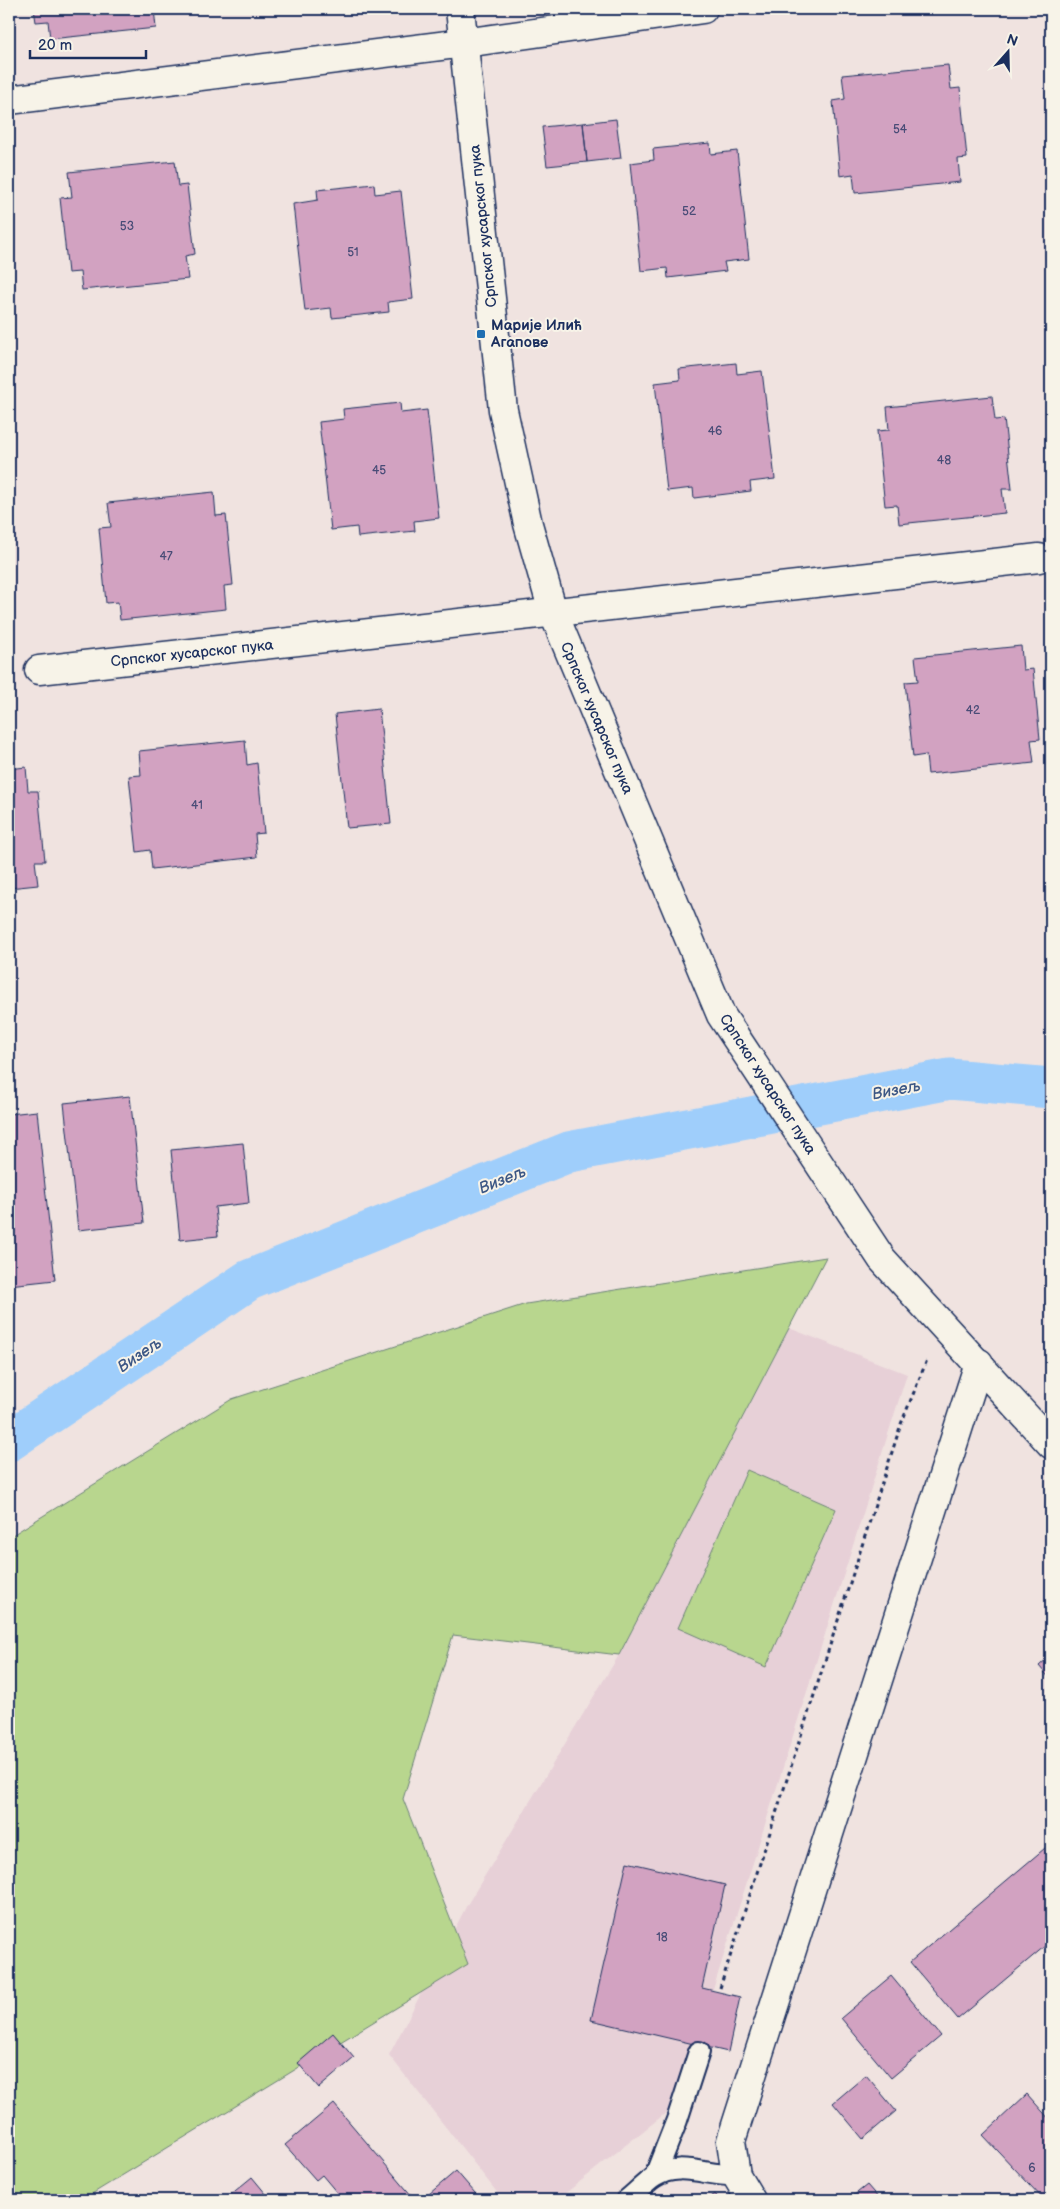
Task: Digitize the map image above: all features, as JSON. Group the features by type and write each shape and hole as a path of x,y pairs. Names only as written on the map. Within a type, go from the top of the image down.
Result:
{"street":[{"name":"Српског хусарског пука","path":"460,9 502,410 528,524 553,612 721,1015 882,1259 942,1322 1051,1444"},
{"path":"9,100 464,43 703,9"},
{"name":"Српског хусарског пука","path":"39,670 1039,558"},
{"path":"751,2200 736,2175 731,2141 979,1363"}],"lane":[{"path":"628,2200 655,2176 677,2120 700,2052"},
{"path":"655,2176 682,2169 722,2176 736,2175"}],"path":[{"path":"720,1988 901,1424 942,1322"}],"shaded area":[{"path":"789,1328 907,1374 677,2104 557,2200 503,2200 389,2055 467,1905 619,1655"}],"green space":[{"path":"826,1257 619,1655 453,1635 403,1799 468,1964 82,2200 9,2200 9,1537 232,1399 526,1304"},
{"path":"747,1470 836,1509 766,1667 678,1628"}],"building":[{"path":"34,9 154,9 156,28 50,39 48,21 36,22"},
{"path":"948,65 951,89 960,88 967,158 958,159 960,182 855,193 853,174 840,176 833,101 845,99 842,75"},
{"path":"616,119 621,158 587,162 583,123"},
{"path":"583,123 587,162 547,166 542,127"},
{"path":"710,143 711,154 737,151 749,259 724,262 726,271 668,278 667,268 641,271 630,163 654,160 653,149"},
{"path":"175,161 178,186 187,185 195,254 185,256 188,279 82,290 80,272 68,273 60,198 72,197 69,172"},
{"path":"374,184 375,194 401,191 413,299 388,302 389,312 332,318 331,308 305,311 293,204 318,200 317,190"},
{"path":"736,363 737,374 762,371 775,479 750,482 751,491 694,498 693,488 667,491 655,383 680,380 679,369"},
{"path":"992,396 995,420 1004,419 1012,489 1002,489 1005,513 899,524 897,505 885,506 877,431 889,430 887,407"},
{"path":"400,403 401,413 427,410 439,518 414,521 415,531 358,537 357,527 331,530 319,422 344,419 343,409"},
{"path":"214,492 216,516 226,515 233,585 224,586 226,609 120,620 118,602 106,603 99,528 111,527 108,503"},
{"path":"1021,646 1023,670 1033,669 1040,739 1031,740 1034,763 928,774 926,755 913,757 905,682 918,681 915,657"},
{"path":"379,709 391,824 347,828 335,714"},
{"path":"245,740 247,765 257,763 264,833 255,834 257,857 152,869 150,850 137,852 129,776 141,775 139,751"},
{"path":"26,767 28,791 38,791 45,861 35,861 38,885 9,888 9,769"},
{"path":"130,1096 144,1223 78,1230 64,1103"},
{"path":"37,1111 55,1280 9,1285 9,1114"},
{"path":"243,1143 249,1203 215,1207 218,1236 180,1240 171,1150"},
{"path":"1051,1655 1051,1680 1039,1666"},
{"path":"1051,1843 1051,1941 958,2019 910,1962"},
{"path":"627,1862 725,1885 702,1988 740,1997 728,2052 591,2020"},
{"path":"891,1976 941,2036 891,2078 841,2018"},
{"path":"333,2033 354,2058 319,2088 298,2063"},
{"path":"866,2075 896,2111 863,2139 833,2103"},
{"path":"1027,2094 1051,2121 1051,2200 1044,2200 983,2135"},
{"path":"334,2104 412,2196 407,2200 343,2200 322,2175 316,2180 285,2145"},
{"path":"456,2171 481,2200 422,2200"},
{"path":"252,2177 271,2200 224,2200"},
{"path":"867,2185 880,2200 848,2200"},
{"path":"715,2194 720,2200 707,2200"}],"waterway":[{"name":"Визељ","path":"9,1441 249,1280 569,1152 950,1079 1051,1088"}],"place":[{"name":"Марије Илић Агапове","path":"481,334"}]}
